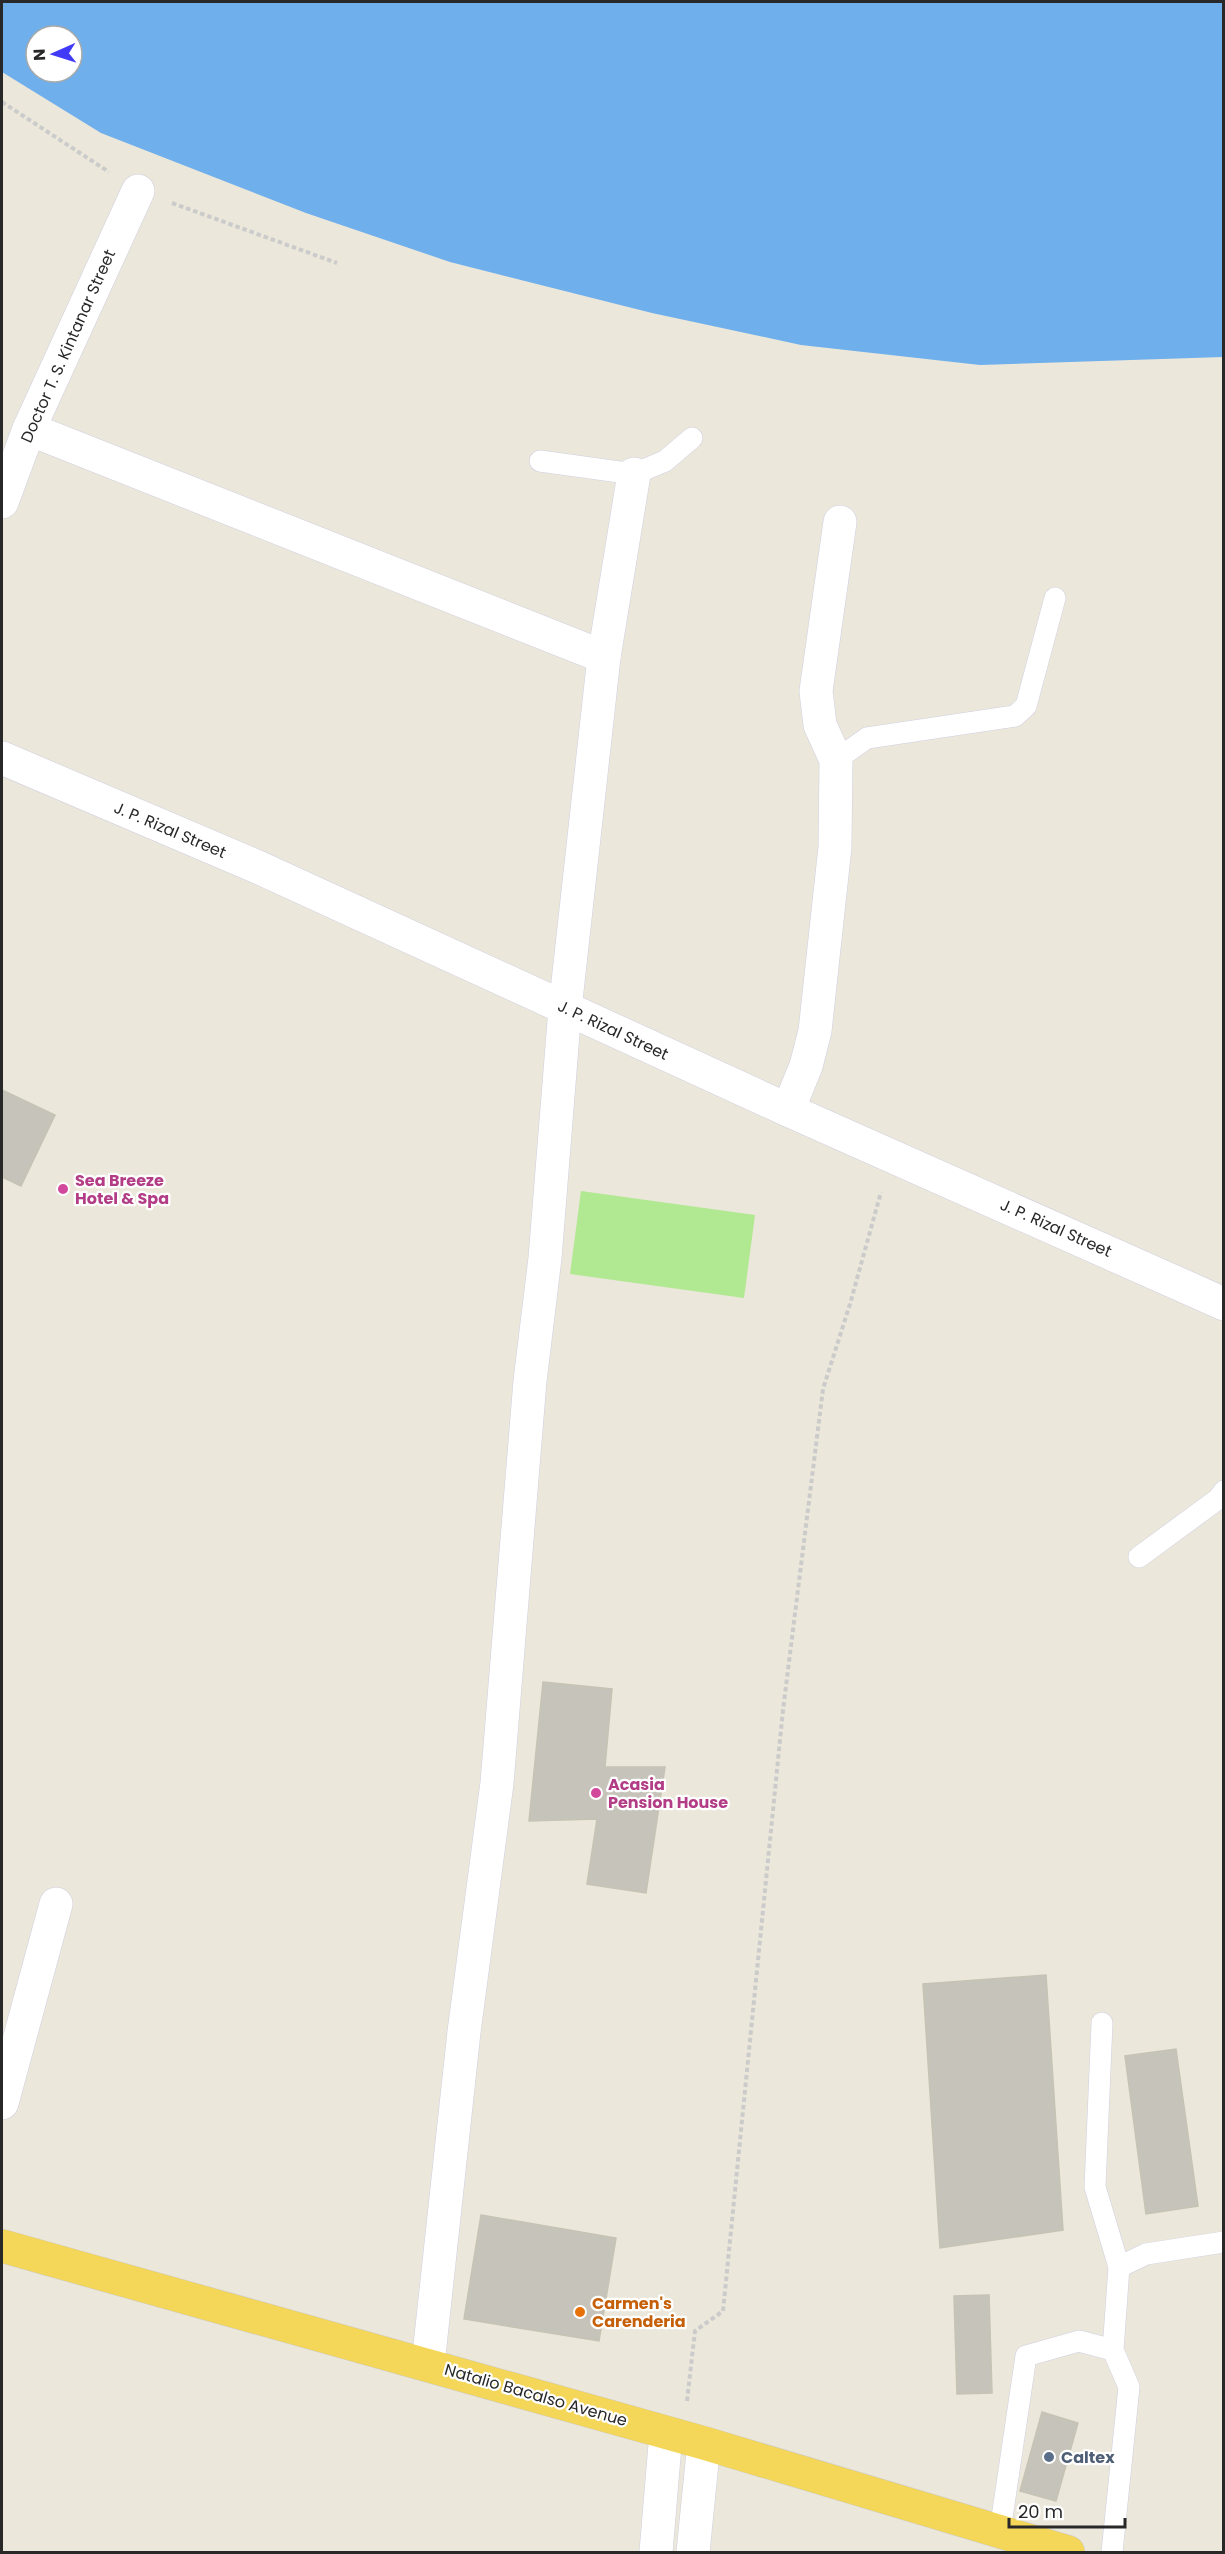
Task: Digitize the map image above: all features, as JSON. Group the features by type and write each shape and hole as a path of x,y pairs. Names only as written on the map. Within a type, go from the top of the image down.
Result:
{"highway":[{"name":"Natalio Bacalso Avenue","path":"2,2246 428,2364 1000,2531 1068,2553"}],"street":[{"name":"Doctor T. S. Kintanar Street","path":"2,502 29,429 138,191"},
{"path":"29,429 604,657"},
{"path":"428,2364 464,2032 497,1783 530,1381 545,1258 565,1009 604,657 634,474"},
{"path":"788,1110 806,1066 815,1031 835,847 836,760 820,725 816,691 840,522"},
{"name":"J. P. Rizal Street","path":"2,758 260,868 788,1110 1224,1304"},
{"path":"2,2103 56,1904"},
{"path":"656,2553 684,2438"},
{"path":"684,2438 693,2553"}],"lane":[{"path":"540,461 634,474 665,461 692,438"},
{"path":"836,760 867,738 1015,717 1026,706 1055,598"},
{"path":"1140,1557 1218,1499 1224,1491"},
{"path":"1102,2023 1095,2187 1119,2267 1113,2350 1129,2387 1112,2553"},
{"path":"1119,2267 1146,2254 1224,2242"},
{"path":"1000,2531 1026,2356 1079,2341 1113,2350"}],"path":[{"path":"2,102 138,191 337,263"},
{"path":"684,2438 695,2331 723,2311 783,1710 823,1389 850,1304 890,1155"}],"green space":[{"path":"581,1191 755,1215 744,1298 570,1274"}],"water":[{"path":"2,2 1223,2 1223,357 980,365 801,345 652,313 450,262 306,213 101,133 2,72"}],"building":[{"path":"2,1090 55,1115 21,1186 2,1177"},
{"name":"Acasia Pension House","path":"543,1682 612,1689 605,1767 665,1767 646,1893 587,1884 597,1819 529,1821"},
{"path":"1046,1975 1063,2230 940,2248 923,1984"},
{"path":"1176,2049 1198,2206 1146,2214 1125,2056"},
{"path":"481,2215 616,2238 599,2341 464,2319"},
{"path":"989,2295 992,2393 957,2394 954,2296"},
{"name":"Caltex","path":"1042,2412 1078,2423 1056,2501 1020,2491"}],"place":[{"name":"Sea Breeze Hotel & Spa","path":"63,1189"},
{"name":"Acasia Pension House","path":"596,1793"},
{"name":"Carmen's Carenderia","path":"580,2312"},
{"name":"Caltex","path":"1049,2457"}]}
